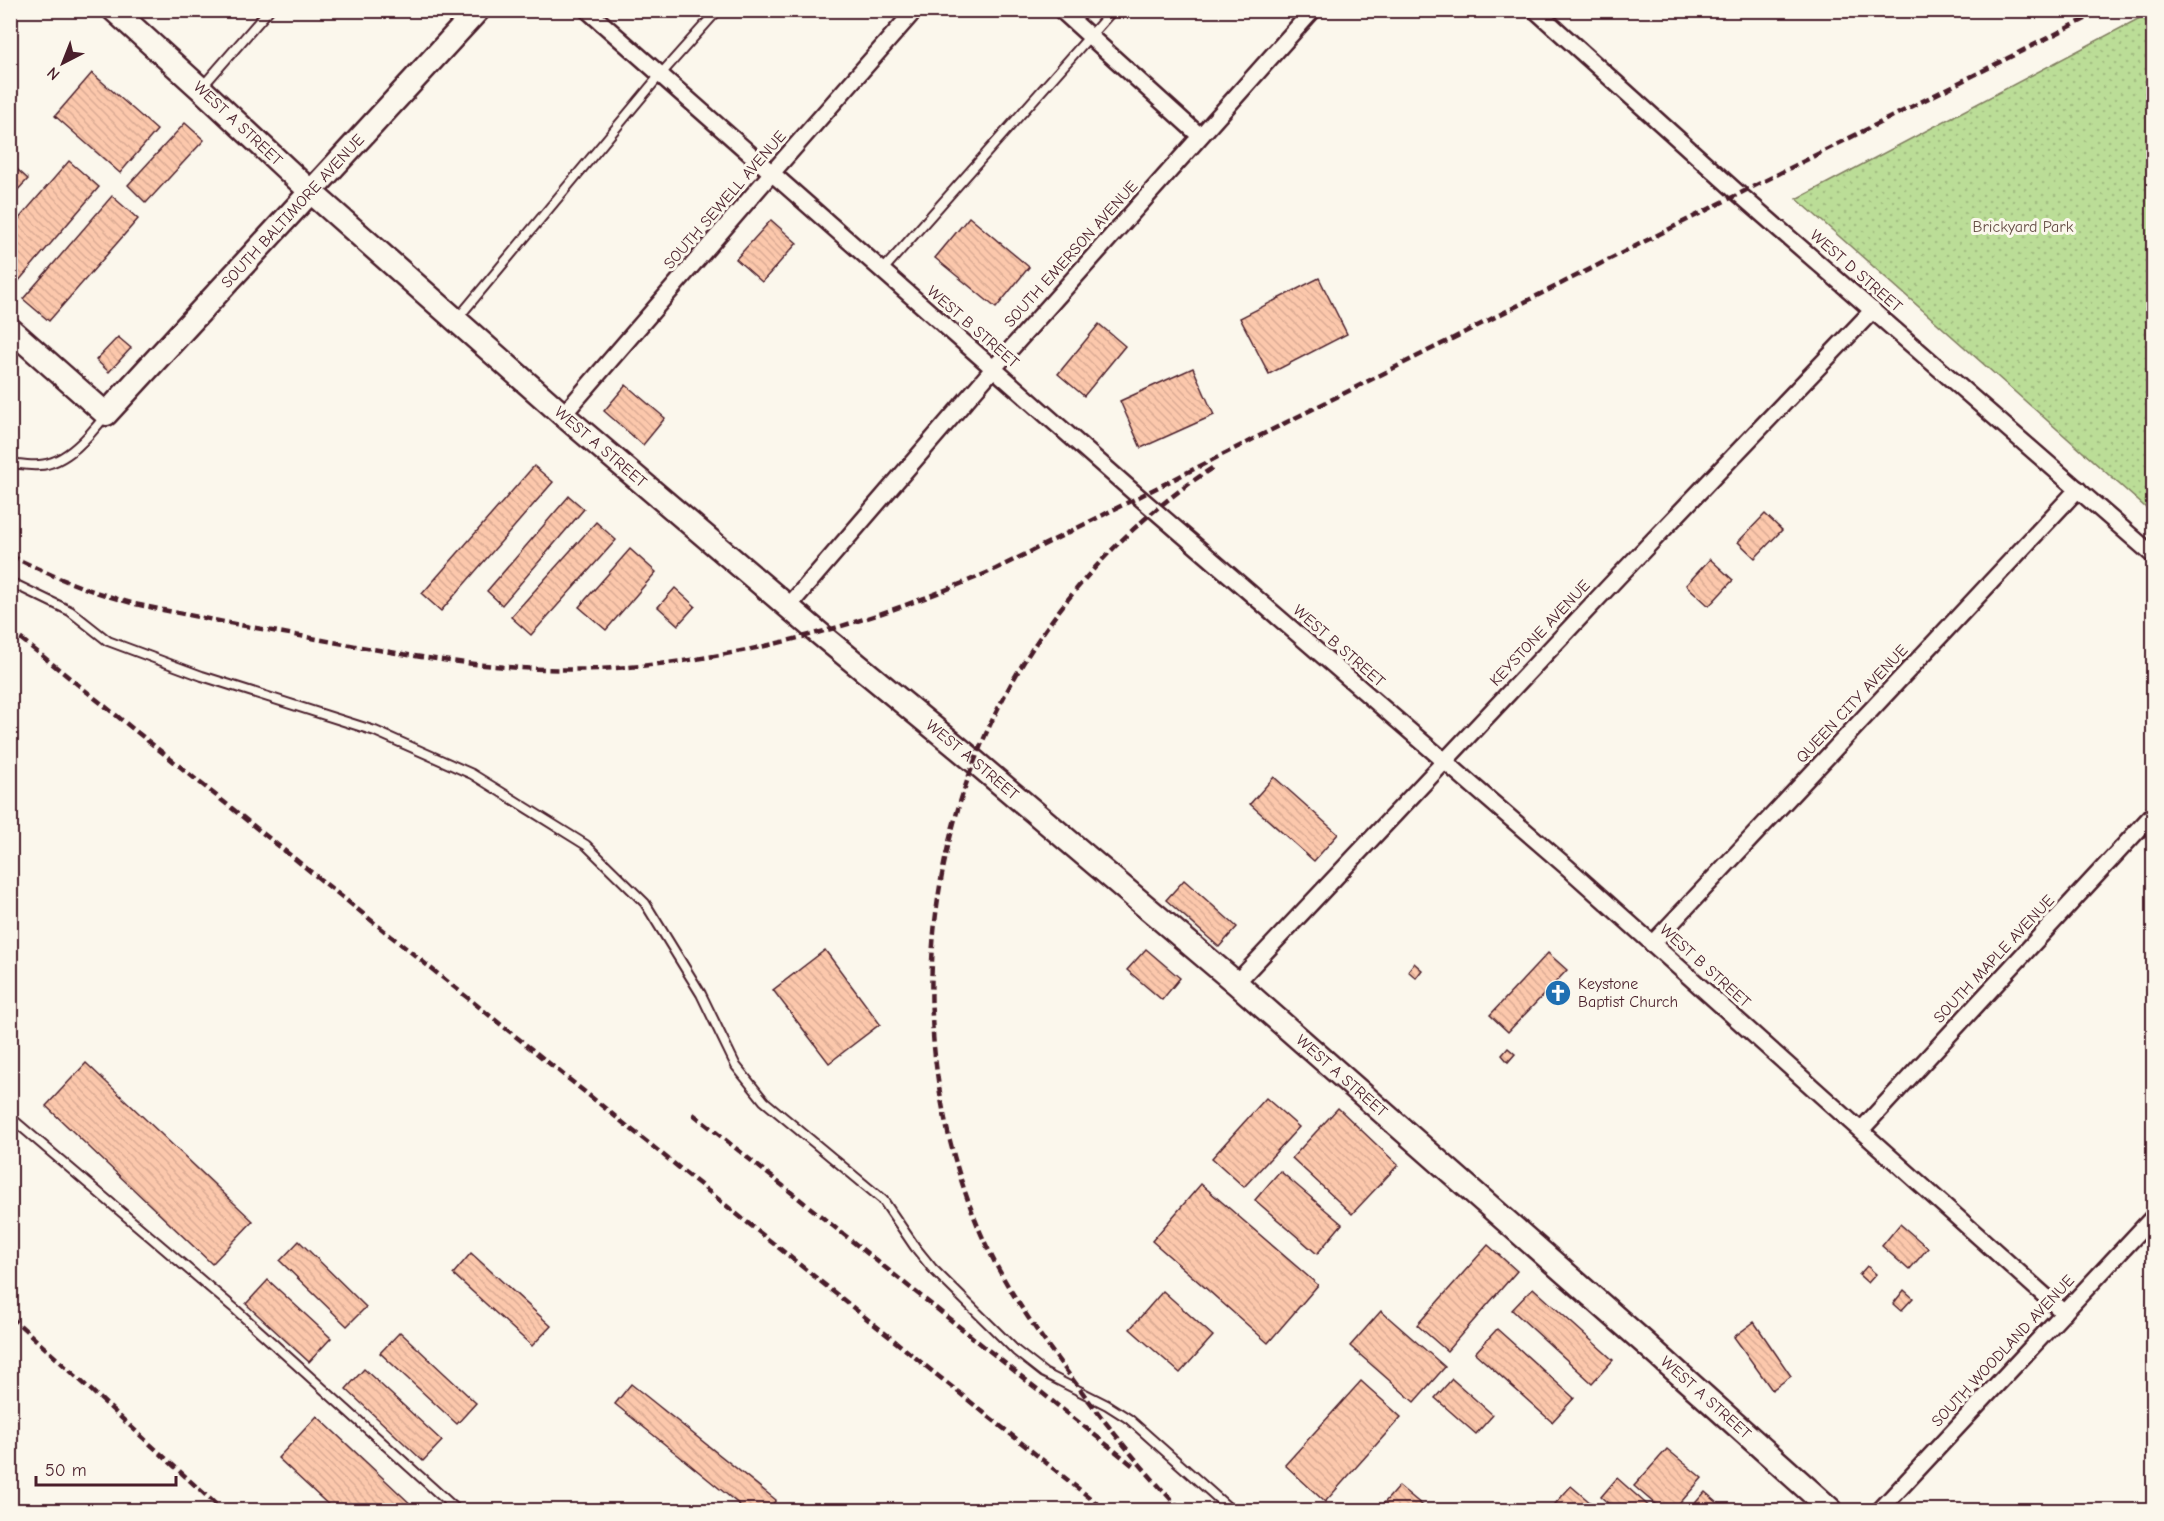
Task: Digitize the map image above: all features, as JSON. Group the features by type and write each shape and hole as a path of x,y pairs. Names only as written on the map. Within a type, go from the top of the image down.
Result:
{"street":[{"name":"WEST A STREET","path":"114,10 311,192 563,415 1236,983 1647,1344 1831,1510"},
{"name":"SOUTH BALTIMORE AVENUE","path":"106,414 478,10"},
{"name":"WEST B STREET","path":"587,10 993,369 1652,944 2064,1312"},
{"name":"SOUTH SEWELL AVENUE","path":"563,415 915,10"},
{"path":"1061,10 1200,136"},
{"name":"SOUTH EMERSON AVENUE","path":"788,607 993,369 1313,10"},
{"name":"WEST D STREET","path":"1535,10 1739,194 2154,556"},
{"name":"KEYSTONE AVENUE","path":"1236,983 1873,310"},
{"path":"10,329 106,414"},
{"name":"QUEEN CITY AVENUE","path":"1652,944 2078,489"},
{"name":"SOUTH MAPLE AVENUE","path":"1861,1130 2154,813"},
{"name":"SOUTH WOODLAND AVENUE","path":"1880,1510 2154,1216"}],"lane":[{"path":"201,88 269,10"},
{"path":"457,320 660,75 718,10"},
{"path":"882,271 1113,10"},
{"path":"10,463 41,465 66,456 90,435 106,414"},
{"path":"10,582 70,611 108,641 202,676 375,731 472,774 586,845 645,903 701,994 736,1066 764,1101 883,1200 932,1268 1016,1351 1044,1373 1107,1405 1129,1419 1231,1510"},
{"path":"10,1117 236,1309 457,1510"}],"green space":[{"name":"Brickyard Park","path":"2153,11 2153,514 1797,199"}],"building":[{"path":"92,73 157,130 120,173 55,116"},
{"path":"185,123 204,140 146,203 128,185"},
{"path":"69,161 99,187 11,290 10,229"},
{"path":"10,163 28,179 10,198"},
{"path":"112,196 138,219 49,321 23,299"},
{"path":"969,217 1029,267 996,308 935,258"},
{"path":"771,220 797,243 762,282 736,259"},
{"path":"1319,278 1347,334 1269,374 1240,318"},
{"path":"1099,324 1125,346 1084,396 1058,374"},
{"path":"118,337 131,348 109,372 96,360"},
{"path":"1193,368 1214,415 1141,448 1120,401"},
{"path":"626,385 665,418 643,445 604,411"},
{"path":"534,466 553,482 441,611 422,594"},
{"path":"569,496 584,509 502,605 487,591"},
{"path":"1765,514 1782,530 1755,558 1738,542"},
{"path":"596,522 616,540 531,635 511,617"},
{"path":"630,549 656,572 606,630 579,607"},
{"path":"1710,559 1733,580 1709,606 1686,585"},
{"path":"675,588 695,606 678,625 658,607"},
{"path":"1274,777 1338,834 1314,861 1250,804"},
{"path":"1184,880 1237,927 1219,947 1166,900"},
{"path":"1146,949 1180,978 1162,1000 1127,970"},
{"path":"825,950 880,1024 829,1063 773,990"},
{"path":"1548,953 1567,970 1508,1032 1490,1015"},
{"path":"1414,963 1422,970 1416,978 1408,971"},
{"path":"1508,1048 1515,1054 1508,1062 1502,1055"},
{"path":"86,1063 253,1221 212,1264 46,1106"},
{"path":"1266,1098 1299,1127 1244,1187 1212,1158"},
{"path":"1338,1108 1398,1165 1352,1214 1292,1158"},
{"path":"1280,1171 1342,1224 1317,1254 1255,1200"},
{"path":"1201,1184 1318,1285 1268,1343 1152,1241"},
{"path":"1900,1224 1928,1248 1909,1270 1882,1246"},
{"path":"299,1241 366,1307 347,1326 280,1261"},
{"path":"1488,1245 1517,1271 1447,1351 1417,1325"},
{"path":"471,1253 551,1326 532,1346 453,1274"},
{"path":"1867,1266 1876,1274 1868,1283 1859,1275"},
{"path":"268,1280 331,1338 309,1362 246,1304"},
{"path":"1533,1288 1613,1360 1592,1383 1512,1310"},
{"path":"1904,1290 1913,1298 1901,1311 1893,1304"},
{"path":"1163,1291 1213,1336 1180,1373 1130,1329"},
{"path":"1381,1311 1445,1367 1414,1402 1350,1346"},
{"path":"1754,1322 1791,1376 1772,1390 1734,1337"},
{"path":"1497,1329 1574,1398 1552,1422 1475,1353"},
{"path":"400,1332 476,1403 457,1424 380,1353"},
{"path":"364,1369 442,1441 423,1461 346,1389"},
{"path":"1452,1379 1493,1415 1476,1434 1435,1398"},
{"path":"1361,1381 1401,1417 1325,1502 1285,1465"},
{"path":"631,1384 776,1500 768,1510 746,1510 615,1404"},
{"path":"317,1416 417,1510 334,1510 278,1458"},
{"path":"1667,1449 1702,1478 1674,1510 1662,1510 1634,1486"},
{"path":"1617,1478 1653,1510 1616,1510 1601,1497"},
{"path":"1399,1486 1428,1510 1378,1510"},
{"path":"1571,1486 1599,1510 1562,1510 1555,1504"},
{"path":"1705,1492 1726,1510 1689,1510"}],"railway":[{"path":"10,555 71,583 135,604 391,652 503,667 578,670 665,663 762,647 810,635 904,606 996,569 2103,10"},
{"path":"1181,1510 1092,1406 1029,1319 987,1248 946,1123 932,1015 937,908 959,804 999,706 1056,615 1128,534 1215,466"},
{"path":"10,630 1105,1510"},
{"path":"693,1114 1136,1468"},
{"path":"10,1316 222,1510"}],"place":[{"name":"Keystone Baptist Church","path":"1558,993"}]}
